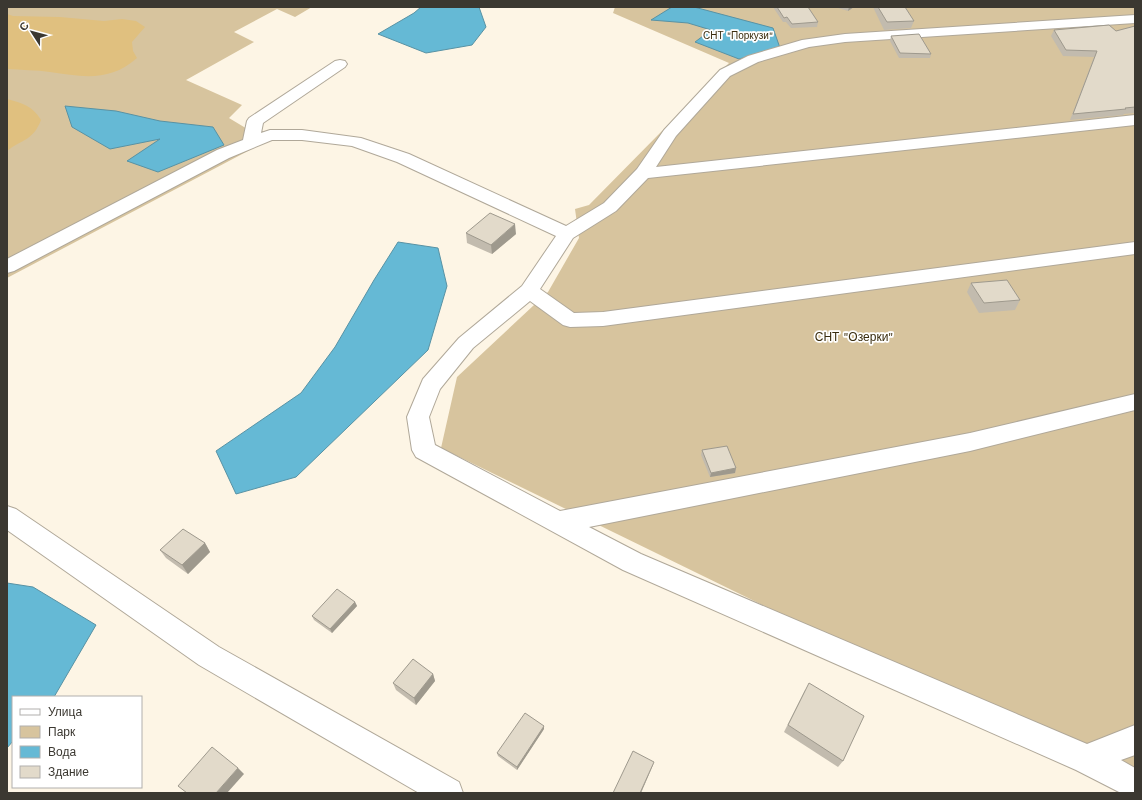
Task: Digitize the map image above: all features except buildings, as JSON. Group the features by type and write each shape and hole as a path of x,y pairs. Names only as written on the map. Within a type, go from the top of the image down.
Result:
{"street":[{"path":"1135,19 845,38 807,43 753,59 725,73 670,133 643,173 610,207 567,234 530,291 466,343 431,385 418,417 424,450 632,562 1087,759 1135,784"},
{"path":"251,142 255,121 340,64"},
{"path":"643,173 1135,120"},
{"path":"7,268 223,154 270,135 302,135 356,141 403,158 567,234"},
{"path":"530,291 570,320 603,319 1135,248"},
{"path":"559,522 970,442 1135,402"},
{"path":"7,516 209,656 448,793"},
{"path":"1087,759 1135,740"}],"green space":[{"path":"7,7 312,7 295,17 277,9 234,32 254,42 186,80 242,105 229,118 267,141 7,278"},
{"name":"СНТ \"Озерки\"","path":"615,7 1135,7 1135,787 441,448 457,377 548,292 579,238 575,209 589,205 729,63 613,13"}],"shaded area":[{"path":"7,14 13,16 60,17 104,21 122,19 136,21 145,27 132,42 133,51 137,58 127,66 117,71 96,76 85,76 7,69"},
{"path":"7,99 31,108 41,120 31,136 7,151"}],"water":[{"path":"421,7 479,7 486,27 472,45 426,53 378,34 414,13"},
{"path":"672,7 694,7 773,28 780,48 739,59 695,42 711,30 688,23 651,20"},
{"path":"65,106 116,111 160,121 213,127 224,145 158,172 127,161 160,139 110,149 72,127"},
{"path":"398,242 438,248 447,286 428,350 296,477 236,494 216,451 301,393 335,347"},
{"path":"7,583 33,587 96,625 55,696 12,696 12,742 7,748"}],"park label":[{"name":"СНТ \"Поркузи\"","path":"738,35"}]}
